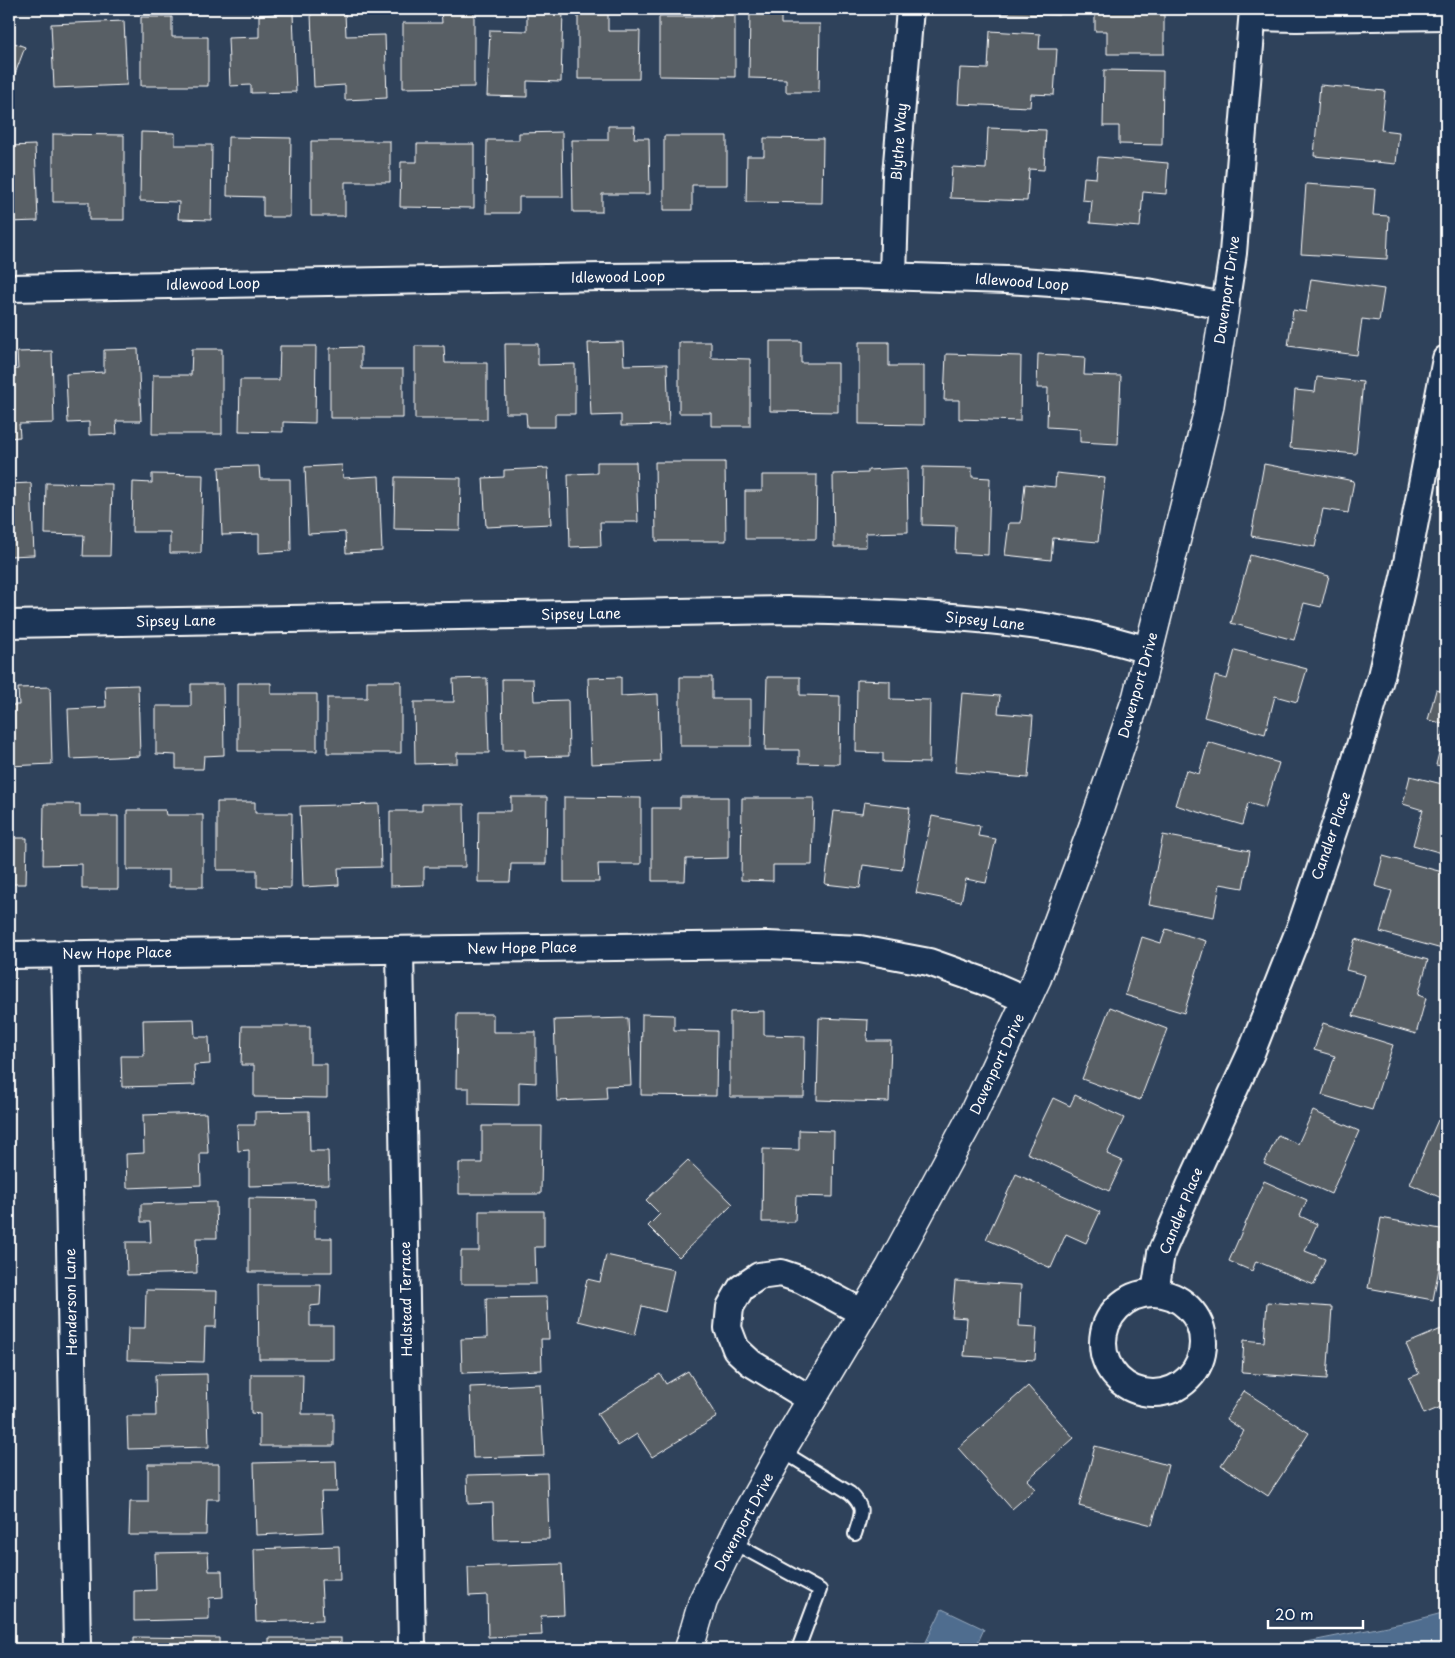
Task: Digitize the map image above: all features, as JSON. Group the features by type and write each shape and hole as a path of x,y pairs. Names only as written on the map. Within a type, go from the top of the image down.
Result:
{"street":[{"name":"Blythe Way","path":"893,275 896,175 910,9"},
{"path":"1253,13 1296,18 1446,16"},
{"name":"Davenport Drive","path":"689,1649 703,1601 732,1542 782,1452 890,1268 973,1114 1037,978 1093,827 1137,697 1209,408 1233,253 1253,13"},
{"name":"Idlewood Loop","path":"9,288 757,274 893,275 1081,285 1153,292 1225,306"},
{"name":"Candler Place","path":"1155,1293 1162,1253 1190,1186 1251,1053 1302,923 1343,802 1381,676 1406,573 1446,359"},
{"name":"Sipsey Lane","path":"9,624 787,610 872,612 1018,623 1077,632 1149,650"},
{"name":"New Hope Place","path":"9,955 767,946 860,949 929,962 983,981 1027,1000"},
{"name":"Halstead Terrace","path":"400,950 412,1649"},
{"name":"Henderson Lane","path":"65,954 77,1649"},
{"path":"812,1400 752,1363 736,1349 728,1328 730,1307 741,1288 759,1276 780,1273 802,1280 863,1313"}],"lane":[{"path":"782,1452 850,1492 859,1501 861,1512 855,1534"},
{"path":"732,1542 820,1590 798,1649"}],"water":[{"path":"942,1609 984,1629 975,1649 904,1649 907,1641 923,1648"},
{"path":"1446,1612 1446,1649 1272,1649 1412,1621"}],"building":[{"path":"527,9 563,10 561,82 527,81 527,97 487,96 490,30 527,31"},
{"path":"712,9 735,9 735,77 659,76 659,17 712,17"},
{"path":"750,9 781,9 781,24 820,24 819,92 786,92 786,79 749,78"},
{"path":"967,9 1059,9 1059,15 967,13"},
{"path":"1095,9 1164,9 1164,54 1107,54 1107,31 1095,31"},
{"path":"441,10 474,11 474,87 403,88 403,23 442,23"},
{"path":"578,10 608,10 608,31 640,31 639,79 578,79"},
{"path":"293,13 296,92 251,93 251,85 230,86 228,38 259,37 259,15"},
{"path":"345,13 346,36 385,35 387,98 345,100 345,85 314,87 311,14"},
{"path":"141,17 172,17 172,37 208,37 208,86 141,86"},
{"path":"124,21 127,85 54,88 51,24"},
{"path":"990,31 1040,34 1039,49 1057,49 1054,95 1031,94 1030,107 958,104 960,68 988,69"},
{"path":"9,41 25,47 9,90"},
{"path":"1104,70 1163,71 1162,145 1119,144 1119,126 1103,126"},
{"path":"1320,85 1385,91 1381,130 1399,132 1396,164 1314,156"},
{"path":"608,126 635,126 634,138 649,138 650,194 602,194 602,212 573,212 572,140 608,140"},
{"path":"988,128 1046,130 1044,170 1029,169 1027,201 950,198 952,167 986,169"},
{"path":"141,132 175,133 175,145 212,145 211,220 178,219 179,202 140,201"},
{"path":"562,132 563,197 519,197 519,213 486,213 487,140 519,140 519,133"},
{"path":"53,134 124,135 124,220 89,220 89,202 53,202"},
{"path":"664,136 727,136 727,185 692,185 692,210 664,210"},
{"path":"228,137 291,138 290,217 263,217 263,197 227,196"},
{"path":"764,138 823,139 822,203 746,202 747,156 764,156"},
{"path":"311,141 390,141 390,182 345,182 345,216 311,216"},
{"path":"417,144 474,144 474,208 400,207 401,162 417,162"},
{"path":"35,145 38,221 9,222 9,146"},
{"path":"1098,157 1168,163 1166,194 1143,192 1140,227 1090,223 1092,201 1082,200 1084,177 1096,178"},
{"path":"1306,184 1375,189 1373,215 1389,216 1387,259 1301,254"},
{"path":"1311,279 1384,289 1379,321 1362,319 1357,355 1288,346 1293,310 1306,312"},
{"path":"770,341 801,341 801,363 838,363 838,412 770,411"},
{"path":"623,342 624,365 667,364 669,425 621,426 621,415 591,416 588,343"},
{"path":"679,342 711,342 711,358 750,359 750,426 711,426 711,413 679,413"},
{"path":"859,342 889,342 889,366 924,366 924,425 859,424"},
{"path":"505,344 538,344 538,365 575,364 575,414 555,414 555,427 527,427 526,413 506,413"},
{"path":"280,346 316,346 315,423 283,422 283,432 239,431 240,380 279,380"},
{"path":"415,346 444,346 445,363 487,363 487,419 415,419"},
{"path":"361,347 361,369 403,369 403,418 330,418 330,348"},
{"path":"138,349 141,421 116,421 117,434 89,435 89,422 68,423 66,374 104,372 104,350"},
{"path":"192,349 222,349 222,434 152,434 153,375 191,375"},
{"path":"52,351 54,423 19,424 20,437 9,438 9,370 18,369 17,352"},
{"path":"946,354 1021,356 1020,421 959,419 959,400 944,400"},
{"path":"1038,354 1085,357 1084,375 1121,376 1118,444 1080,442 1080,429 1047,427 1048,388 1037,388"},
{"path":"1317,377 1363,382 1356,454 1290,448 1295,390 1315,392"},
{"path":"597,462 636,462 638,522 600,522 601,546 570,547 568,474 597,473"},
{"path":"655,462 725,462 726,541 656,541"},
{"path":"1264,464 1354,481 1348,513 1323,509 1315,547 1251,536"},
{"path":"342,465 343,478 379,476 382,551 346,553 345,532 308,534 305,467"},
{"path":"259,466 260,479 290,479 291,551 259,553 259,534 222,535 219,467"},
{"path":"923,467 972,468 972,477 990,478 988,555 955,553 956,526 922,525"},
{"path":"548,468 551,524 486,527 483,478 504,477 504,470"},
{"path":"907,468 908,532 866,533 866,547 834,547 833,474 868,473 868,470"},
{"path":"1056,473 1105,478 1098,542 1053,538 1051,560 1005,555 1009,523 1021,523 1025,484 1055,487"},
{"path":"152,474 203,475 201,553 170,553 170,532 132,532 133,482 152,483"},
{"path":"762,475 817,475 816,539 745,539 745,491 762,491"},
{"path":"395,477 461,478 460,530 394,529"},
{"path":"31,483 34,555 9,556 9,484"},
{"path":"46,483 112,484 110,556 83,556 84,535 45,534"},
{"path":"1250,555 1329,576 1321,607 1304,603 1294,640 1231,623"},
{"path":"1235,650 1307,669 1297,702 1275,696 1265,734 1204,717 1215,676 1227,679"},
{"path":"621,677 621,696 658,694 660,761 591,764 588,678"},
{"path":"680,677 712,677 712,699 751,699 751,746 680,746"},
{"path":"767,677 800,677 800,695 840,696 839,764 799,763 799,750 765,750"},
{"path":"487,678 489,753 457,753 457,763 415,764 414,702 454,702 453,679"},
{"path":"502,679 533,679 534,701 568,700 569,756 525,757 525,750 503,750"},
{"path":"857,680 890,681 890,699 930,700 929,763 883,762 883,753 856,752"},
{"path":"367,681 401,681 401,753 327,753 327,698 367,698"},
{"path":"238,683 271,683 271,694 317,694 317,751 238,751"},
{"path":"191,684 223,684 224,755 204,756 203,769 176,769 176,755 156,754 156,706 191,706"},
{"path":"138,685 140,756 70,759 68,709 106,707 105,686"},
{"path":"50,687 52,764 9,766 9,705 19,705 18,688"},
{"path":"1436,690 1446,692 1446,724 1428,720"},
{"path":"962,693 1000,696 998,713 1033,716 1028,778 955,772"},
{"path":"1446,724 1446,767 1436,765"},
{"path":"1208,742 1279,763 1265,808 1248,803 1242,825 1175,805 1186,770 1199,774"},
{"path":"1410,776 1446,785 1446,854 1413,845 1423,810 1403,804"},
{"path":"511,797 547,797 546,864 511,864 510,882 478,882 479,811 511,811"},
{"path":"564,797 641,798 641,864 598,864 599,882 564,882"},
{"path":"680,797 728,797 728,858 686,859 685,881 652,881 652,808 680,808"},
{"path":"742,798 814,798 812,865 773,865 773,881 741,880"},
{"path":"217,802 255,802 255,813 292,813 291,888 257,887 257,870 217,870"},
{"path":"864,802 910,808 902,870 863,865 860,888 825,884 834,811 862,814"},
{"path":"44,804 80,804 80,816 118,816 118,889 82,889 82,864 43,865"},
{"path":"379,804 381,867 338,868 339,885 303,887 300,806"},
{"path":"422,804 464,804 465,867 424,867 424,885 390,886 390,811 422,811"},
{"path":"127,810 165,810 166,815 203,815 203,887 169,887 169,870 127,870"},
{"path":"932,816 980,826 978,836 996,839 986,883 966,879 961,902 916,893"},
{"path":"1163,835 1250,851 1243,888 1220,884 1214,917 1149,905"},
{"path":"9,838 27,838 26,884 9,884"},
{"path":"1383,856 1446,873 1446,935 1442,949 1380,932 1392,891 1375,886"},
{"path":"1166,929 1206,941 1184,1013 1125,995 1142,937 1161,943"},
{"path":"1355,939 1428,960 1418,995 1426,998 1416,1034 1353,1016 1365,975 1346,970"},
{"path":"1110,1007 1167,1029 1140,1100 1082,1079"},
{"path":"764,1011 764,1035 805,1036 804,1097 730,1097 730,1012"},
{"path":"457,1014 493,1014 493,1032 536,1032 536,1083 519,1082 519,1105 469,1104 469,1088 456,1088"},
{"path":"642,1014 674,1015 674,1030 717,1031 716,1096 641,1095"},
{"path":"628,1018 631,1085 606,1086 607,1099 557,1101 554,1020"},
{"path":"819,1018 868,1020 867,1041 891,1041 889,1102 817,1100"},
{"path":"194,1019 195,1037 209,1037 210,1064 194,1065 195,1085 122,1087 121,1056 144,1056 143,1020"},
{"path":"1323,1023 1393,1045 1372,1110 1322,1095 1335,1056 1314,1050"},
{"path":"242,1026 310,1026 310,1064 327,1064 327,1098 254,1097 254,1065 241,1065"},
{"path":"1075,1095 1124,1118 1107,1154 1123,1161 1109,1191 1027,1153 1053,1098 1070,1106"},
{"path":"309,1111 310,1151 328,1151 329,1184 249,1186 249,1150 238,1151 237,1125 255,1125 255,1112"},
{"path":"1313,1111 1359,1131 1331,1194 1264,1164 1278,1135 1298,1144"},
{"path":"206,1113 208,1153 200,1153 201,1185 127,1188 126,1154 144,1153 143,1115"},
{"path":"1438,1120 1446,1123 1446,1200 1410,1184"},
{"path":"482,1126 542,1126 541,1194 459,1194 459,1163 482,1163"},
{"path":"799,1130 834,1131 833,1197 796,1196 795,1222 762,1222 763,1149 799,1150"},
{"path":"688,1160 733,1204 679,1257 648,1226 660,1214 646,1200"},
{"path":"1016,1174 1100,1212 1086,1243 1066,1234 1051,1268 986,1239"},
{"path":"1264,1181 1307,1200 1300,1216 1317,1224 1305,1251 1325,1259 1314,1285 1256,1261 1252,1271 1229,1261"},
{"path":"249,1198 315,1199 315,1238 332,1238 332,1272 249,1272"},
{"path":"216,1202 217,1238 196,1238 197,1273 127,1275 126,1242 151,1242 150,1222 141,1222 141,1204"},
{"path":"479,1211 544,1211 544,1247 535,1247 536,1284 461,1284 461,1251 479,1251"},
{"path":"1381,1218 1446,1230 1446,1264 1440,1263 1433,1300 1368,1288"},
{"path":"606,1255 674,1270 665,1312 642,1306 635,1335 578,1321 587,1279 600,1282"},
{"path":"955,1281 1021,1285 1019,1326 1037,1327 1035,1360 964,1356 967,1318 952,1317"},
{"path":"258,1285 321,1285 320,1305 310,1306 310,1326 333,1326 333,1359 259,1359"},
{"path":"146,1290 217,1291 216,1327 205,1327 204,1362 127,1360 128,1328 145,1328"},
{"path":"547,1297 549,1339 541,1339 542,1370 462,1373 461,1339 487,1338 486,1298"},
{"path":"1267,1302 1332,1307 1327,1379 1242,1373 1244,1340 1264,1342"},
{"path":"1446,1327 1446,1405 1424,1414 1409,1378 1419,1374 1406,1344"},
{"path":"688,1371 717,1417 652,1457 637,1434 618,1446 597,1414 660,1374 666,1384"},
{"path":"207,1374 209,1447 128,1449 127,1416 156,1416 155,1375"},
{"path":"251,1374 303,1374 302,1414 334,1414 334,1446 260,1446 260,1414 251,1413"},
{"path":"540,1384 544,1456 473,1458 470,1387"},
{"path":"1028,1386 1074,1438 1027,1480 1035,1489 1012,1509 958,1448"},
{"path":"1244,1391 1309,1433 1268,1496 1221,1465 1244,1431 1226,1419"},
{"path":"1095,1446 1168,1465 1152,1525 1079,1506"},
{"path":"336,1461 337,1492 321,1492 323,1532 256,1535 254,1463"},
{"path":"148,1464 219,1464 219,1499 207,1499 206,1535 129,1535 130,1502 148,1502"},
{"path":"547,1473 549,1539 494,1540 493,1503 468,1504 467,1475"},
{"path":"339,1546 340,1580 321,1580 323,1620 256,1622 254,1549"},
{"path":"208,1552 209,1571 222,1571 223,1597 209,1598 209,1619 134,1621 134,1591 156,1590 155,1553"},
{"path":"562,1564 564,1615 541,1616 542,1635 488,1637 487,1595 469,1596 468,1567"},
{"path":"134,1637 219,1638 219,1649 134,1649"},
{"path":"269,1638 341,1638 341,1649 269,1649"}]}
